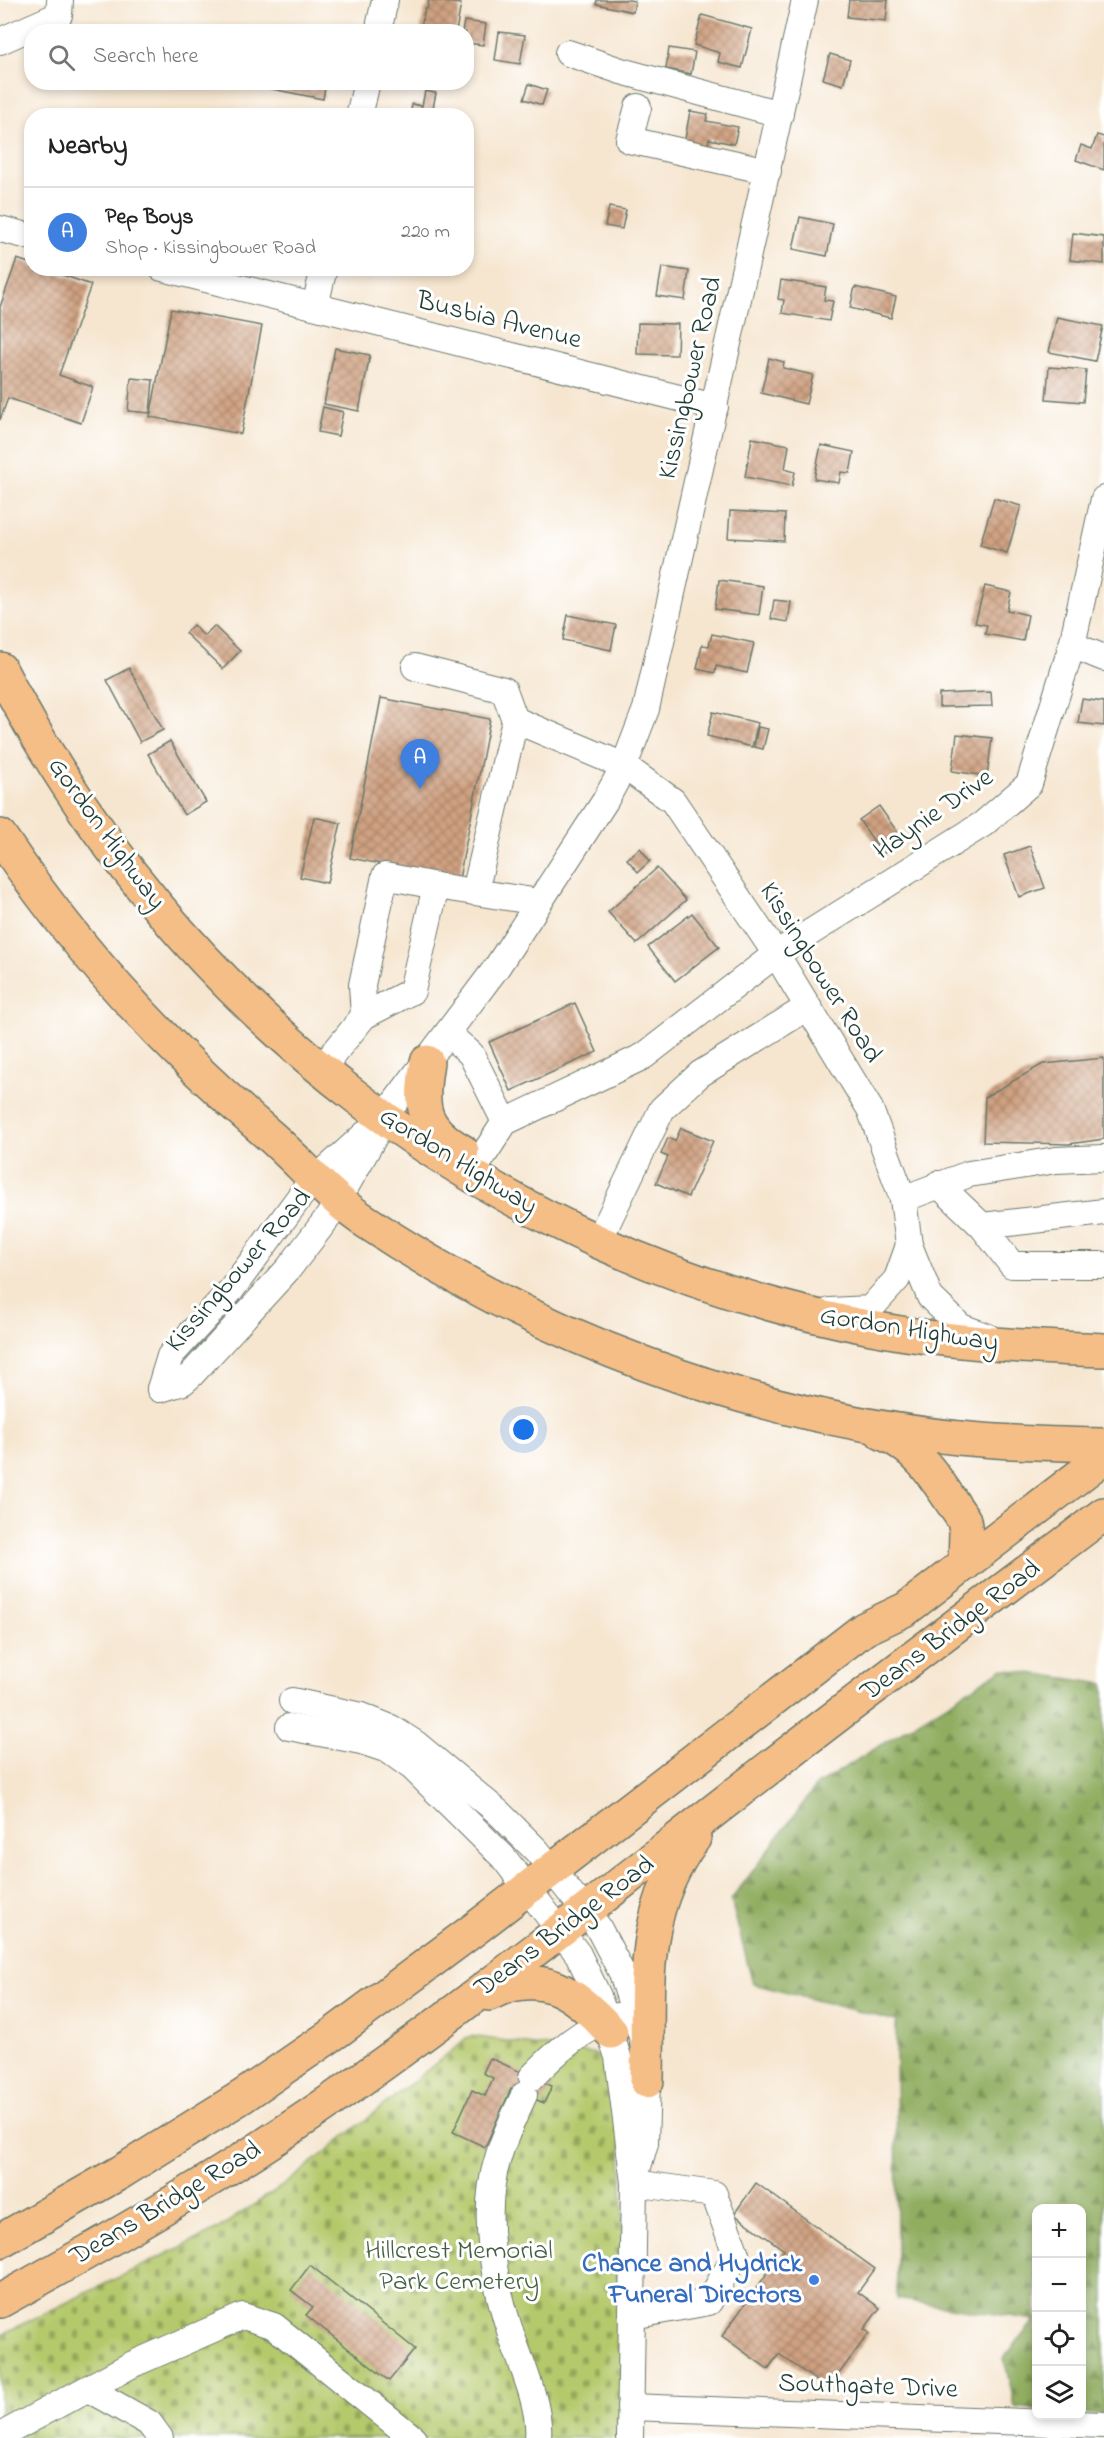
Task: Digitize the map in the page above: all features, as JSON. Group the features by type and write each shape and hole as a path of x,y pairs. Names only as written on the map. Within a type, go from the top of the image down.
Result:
{"highway":[{"name":"Gordon Highway","path":"0,669 26,718 82,810 146,896 244,1001 321,1069 384,1117 471,1176 533,1211 598,1242 713,1286 801,1312 907,1334 1014,1347 1104,1350"},
{"path":"0,837 60,920 138,1013 217,1091 359,1217 485,1292 548,1323 645,1363 732,1392 852,1421 958,1438 1104,1446"},
{"path":"427,1062 422,1096 430,1122 448,1144 479,1162 598,1242"},
{"path":"852,1421 899,1440 919,1455 964,1520 966,1532 964,1564"},
{"name":"Deans Bridge Road","path":"0,2241 91,2190 243,2096 394,1991 864,1629 906,1609 1104,1457"},
{"name":"Deans Bridge Road","path":"0,2301 181,2198 288,2129 453,2013 722,1804 1104,1514"},
{"path":"1007,1587 1104,1537"},
{"path":"647,2081 620,2018 651,1936 656,1910 673,1869 722,1804"},
{"path":"453,2013 505,1985 531,1982 562,1990 591,2008 620,2018"}],"street":[{"path":"39,24 59,15 60,0"},
{"path":"380,24 385,0"},
{"name":"Kissingbower Road","path":"328,1189 307,1187 231,1290 170,1356 160,1389 183,1382 191,1375 288,1268 329,1216 328,1189 427,1062 497,967 624,766 646,709 805,0"},
{"path":"0,41 24,30"},
{"path":"568,53 621,71 780,114"},
{"path":"361,108 365,90"},
{"path":"638,107 629,140 768,171"},
{"path":"0,229 24,235"},
{"name":"Busbia Avenue","path":"194,276 715,407"},
{"path":"315,306 322,276"},
{"name":"Haynie Drive","path":"505,1122 645,1056 776,954 983,824 1029,784 1072,645 1104,499"},
{"path":"1072,645 1104,658"},
{"path":"415,667 504,690 515,720 475,892"},
{"path":"515,720 624,766"},
{"name":"Kissingbower Road","path":"624,766 673,801 776,954 870,1109 903,1199 909,1245 930,1297 961,1327 1014,1347"},
{"path":"364,1016 362,985 385,876 539,902"},
{"path":"321,1069 364,1016 412,991 436,886"},
{"path":"598,1242 662,1109 700,1074 808,1007"},
{"path":"448,1034 471,1054 505,1122 479,1162"},
{"path":"903,1199 969,1174 1034,1164 1104,1158"},
{"path":"938,1184 982,1226 1012,1265 1104,1265"},
{"path":"982,1226 1104,1212"},
{"name":"Kissingbower Road","path":"801,1312 870,1309 897,1279 909,1245"},
{"path":"292,1701 361,1716 391,1728 416,1744 498,1812 539,1878 560,1931 620,2018"},
{"path":"289,1727 361,1741 388,1750 438,1790 503,1857 539,1878 586,1911 609,1943 620,2018 618,2057 634,2183 630,2438"},
{"path":"538,2438 528,2384 503,2310 493,2246 489,2200 497,2158 528,2086 555,2053 620,2018"},
{"path":"634,2183 645,2143 647,2081"},
{"path":"632,2316 710,2302 736,2254 714,2193 634,2183"},
{"path":"0,2436 131,2365 243,2316 274,2326 413,2438"},
{"path":"88,2388 149,2423 160,2438"},
{"name":"Southgate Drive","path":"630,2407 1104,2425"}],"green space":[{"path":"1002,1669 1104,1684 1104,2414 1086,2414 1086,2204 1032,2204 1032,2320 897,2299 896,2021 753,1984 731,1900 817,1785"},
{"name":"Hillcrest Memorial Park Cemetery","path":"470,2036 618,2057 630,2438 0,2438 0,2335 216,2230 288,2182"},
{"path":"1032,2324 1032,2409 1015,2407 1004,2358"}],"building":[{"path":"429,0 461,4 457,24 422,24 425,8 427,9"},
{"path":"597,0 635,1 633,12 596,4"},
{"path":"849,0 888,0 886,21 847,17"},
{"path":"702,15 752,29 742,68 718,62 720,53 694,45"},
{"path":"464,21 486,24 483,45 474,44 474,24 463,24"},
{"path":"499,32 525,35 520,64 495,60"},
{"path":"669,48 695,52 691,74 666,69"},
{"path":"830,54 850,60 843,85 823,79"},
{"path":"529,84 547,90 542,105 524,99"},
{"path":"277,90 325,90 323,99"},
{"path":"425,91 436,93 433,108 411,108 412,104 422,106"},
{"path":"690,111 708,114 706,121 738,127 734,144 709,139 707,149 684,145"},
{"path":"1097,135 1104,137 1104,170 1076,160 1081,145 1092,149"},
{"path":"609,207 626,210 622,229 605,226"},
{"path":"800,217 833,224 827,256 793,249"},
{"path":"1073,233 1104,237 1104,264 1070,260"},
{"path":"17,259 24,261 24,276 66,276 91,285 59,375 93,387 81,423 8,398 0,420 0,307"},
{"path":"662,267 689,271 685,300 657,296"},
{"path":"781,280 826,287 824,300 833,301 829,321 782,313 784,300 778,299"},
{"path":"855,287 896,297 891,318 850,308"},
{"path":"171,309 262,326 241,434 150,417"},
{"path":"1057,317 1103,326 1095,361 1049,352"},
{"path":"638,323 678,324 677,355 637,354"},
{"path":"335,348 370,355 359,411 324,404"},
{"path":"769,358 784,362 783,368 813,375 806,404 761,393"},
{"path":"1049,367 1086,370 1083,402 1046,399"},
{"path":"131,378 153,380 150,413 128,411"},
{"path":"323,407 343,412 338,436 318,432"},
{"path":"752,438 789,445 785,469 795,472 792,486 745,477"},
{"path":"821,445 854,452 850,473 841,472 839,483 814,479"},
{"path":"994,498 1021,506 1007,553 980,545"},
{"path":"730,511 785,514 784,541 728,538"},
{"path":"719,580 763,586 759,615 715,609"},
{"path":"985,586 1011,592 1007,610 1028,615 1023,641 985,634 987,625 975,623"},
{"path":"774,600 791,602 788,622 771,619"},
{"path":"568,615 616,625 611,650 563,640"},
{"path":"193,625 204,636 214,626 240,651 223,669 185,633"},
{"path":"712,634 754,643 747,673 716,666 715,673 697,669 702,645 709,646"},
{"path":"129,668 163,730 140,742 107,680"},
{"path":"991,692 992,706 939,707 939,694"},
{"path":"381,698 490,719 459,879 350,858"},
{"path":"1082,699 1104,702 1104,726 1078,723"},
{"path":"713,712 758,723 752,747 707,736"},
{"path":"758,727 768,729 763,749 754,747"},
{"path":"957,734 992,738 987,776 952,771"},
{"path":"170,741 206,802 184,815 148,754"},
{"path":"879,806 903,840 883,854 859,820"},
{"path":"314,817 341,823 327,883 300,877"},
{"path":"1030,846 1045,888 1019,897 1004,855"},
{"path":"640,848 650,861 638,872 627,859"},
{"path":"657,868 686,900 637,944 608,912"},
{"path":"692,913 719,947 675,981 648,947"},
{"path":"575,1003 597,1052 511,1091 489,1042"},
{"path":"1104,1058 1104,1139 1069,1144 983,1142 985,1097 1043,1064"},
{"path":"681,1128 713,1141 688,1197 656,1183 668,1157 661,1154 668,1138 675,1141"},
{"path":"490,2058 552,2086 544,2103 511,2089 485,2147 453,2132 472,2090 485,2096 493,2078 483,2073"},
{"name":"Chance and Hydrick Funeral Directors","path":"756,2183 875,2269 858,2292 880,2308 864,2329 869,2333 828,2389 779,2354 768,2369 722,2336 784,2250 734,2214"},
{"path":"310,2265 415,2349 389,2381 306,2315 313,2307 291,2290"}],"place":[{"name":"Pep Boys","path":"420,789"},
{"name":"Chance and Hydrick Funeral Directors","path":"814,2280"}]}
